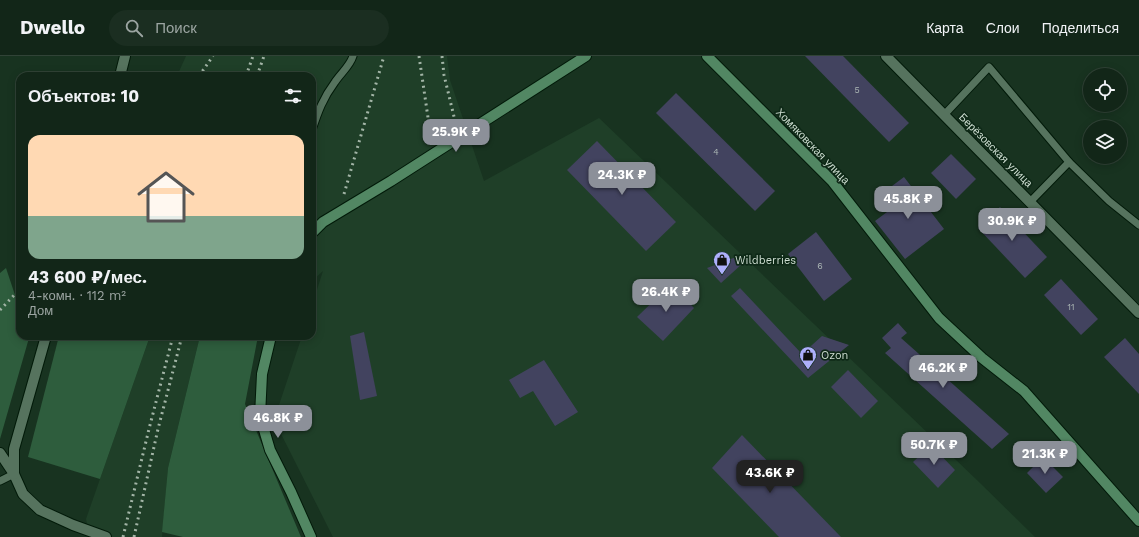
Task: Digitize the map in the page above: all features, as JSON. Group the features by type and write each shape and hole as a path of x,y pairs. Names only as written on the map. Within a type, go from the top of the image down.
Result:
{"street":[{"path":"121,72 126,56"},
{"path":"316,229 323,222 391,181 586,56"},
{"name":"Хомяковская улица","path":"707,56 832,181 939,318 982,358 1024,391 1139,521"},
{"name":"Берёзовская улица","path":"886,56 1139,313"},
{"path":"14,474 14,449 45,340"},
{"path":"270,340 262,374 260,416 270,450 311,537"},
{"path":"0,453 14,474 23,494 40,510 73,525 106,537"}],"lane":[{"path":"316,117 319,107 335,82 352,62 353,56"},
{"path":"944,115 989,66 1069,162 1109,201 1139,225"},
{"path":"1030,202 1069,162"},
{"path":"0,481 14,474"}],"shaded area":[{"path":"186,56 447,56 450,80 484,181 599,118 1035,537 333,537 274,420 301,340 316,340 316,293 323,271 316,277 316,72 179,72"},
{"path":"6,268 16,298 16,340 28,340 0,439 0,273"},
{"path":"58,340 149,340 100,479 28,457"},
{"path":"149,340 199,340 168,468 162,537 90,537 86,519"},
{"path":"199,340 257,340 245,404 301,537 183,537 162,532 168,468"}],"building":[{"path":"805,56 843,56 909,123 889,142"},
{"path":"676,93 775,191 755,211 656,113"},
{"path":"597,141 676,222 646,251 567,170"},
{"path":"951,154 976,179 956,199 931,173"},
{"path":"904,177 944,229 905,259 875,221 895,206 884,192"},
{"path":"1000,207 1047,257 1025,278 978,228"},
{"path":"816,232 852,279 824,301 788,254"},
{"name":"Wildberries","path":"736,257 742,264 721,283 707,268"},
{"path":"1061,279 1098,319 1081,335 1044,295"},
{"path":"671,284 694,308 663,341 637,317"},
{"path":"740,288 802,354 822,336 849,345 808,378 731,296"},
{"path":"898,323 907,333 901,338 1009,434 992,449 885,353 891,348 882,338"},
{"path":"364,332 377,396 360,400 350,336"},
{"path":"1125,338 1139,354 1139,394 1104,357"},
{"path":"544,360 578,412 555,426 533,391 520,398 509,380"},
{"path":"848,370 878,401 861,418 831,387"},
{"path":"742,435 841,537 779,537 712,468"},
{"path":"931,445 955,470 938,488 913,462"},
{"path":"1043,457 1063,477 1046,493 1027,473"}],"railway":[{"path":"202,72 213,56"},
{"path":"247,72 253,56"},
{"path":"258,72 264,56"},
{"path":"344,194 384,56"},
{"path":"419,56 431,138"},
{"path":"442,56 444,75 456,125"},
{"path":"0,310 16,293"},
{"path":"123,537 172,340"},
{"path":"134,537 158,429 181,340"}],"place":[{"name":"Wildberries","path":"722,275"},
{"name":"Ozon","path":"808,370"}]}
